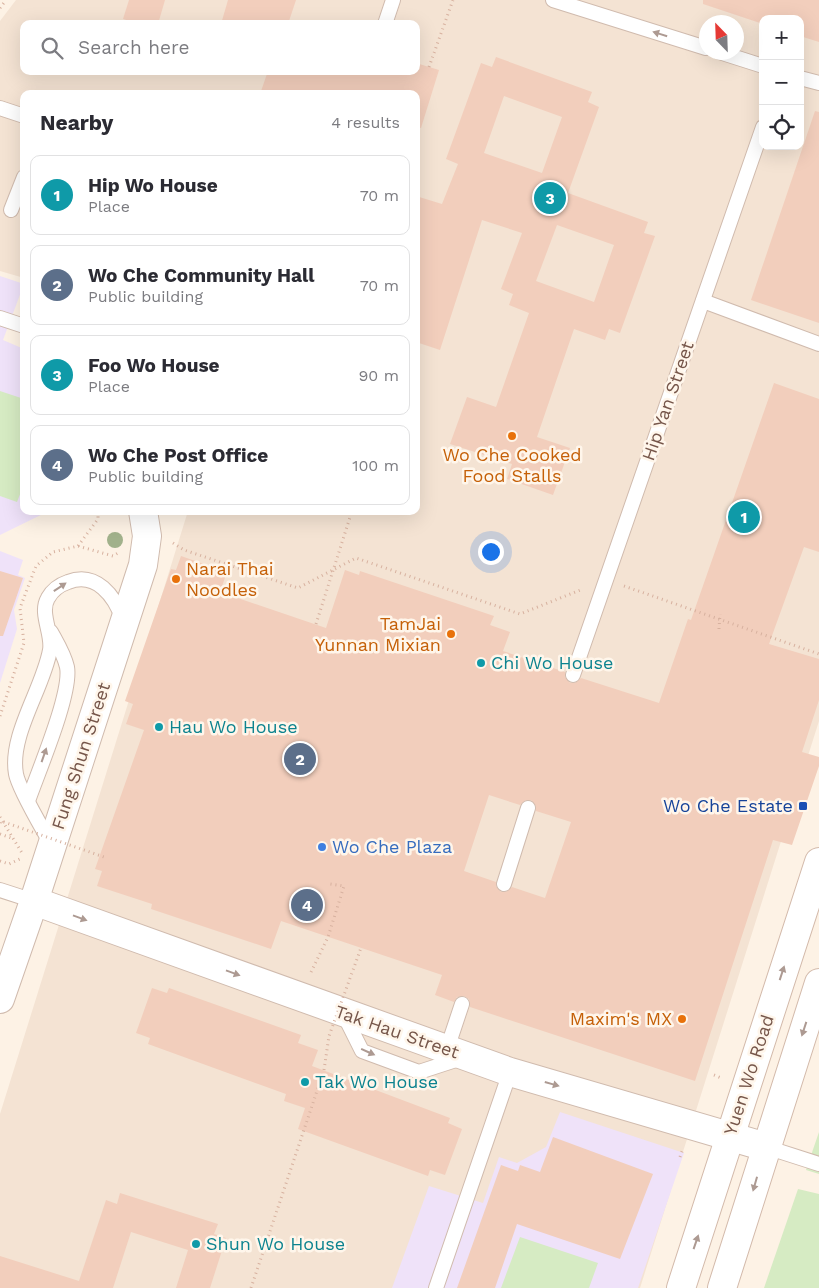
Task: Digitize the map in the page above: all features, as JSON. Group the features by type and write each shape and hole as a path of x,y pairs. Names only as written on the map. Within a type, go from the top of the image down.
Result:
{"street":[{"name":"Fung Shun Street","path":"0,998 34,901 143,565 147,536 144,515"},
{"name":"Yuen Wo Road","path":"681,1288 819,862"},
{"name":"Tak Hau Street","path":"34,901 510,1072 766,1147"},
{"path":"722,1288 819,983"}],"lane":[{"path":"386,20 393,0"},
{"path":"553,0 699,46"},
{"path":"744,60 759,65"},
{"path":"804,79 819,83"},
{"path":"0,108 20,115"},
{"name":"Hip Yan Street","path":"573,675 759,138"},
{"path":"11,210 20,187"},
{"path":"702,301 819,344"},
{"path":"0,318 20,325"},
{"path":"52,846 16,775 15,751 50,649 49,629 45,615 47,600 56,587 71,581 85,579 98,583 111,596 119,609 124,625"},
{"path":"28,801 66,690 67,668 61,650 49,629"},
{"path":"504,884 528,808"},
{"path":"0,890 34,901"},
{"path":"457,1052 462,1004"},
{"path":"436,1288 510,1072"},
{"path":"766,1147 819,1164"}],"path":[{"path":"0,8 6,0"},
{"path":"429,67 453,0"},
{"path":"78,546 98,519 98,515"},
{"path":"316,624 351,515"},
{"path":"168,540 184,550 298,588 356,558 520,614 606,579 819,654"},
{"path":"719,629 720,614"},
{"path":"0,817 23,854 20,859 9,864 0,861"},
{"path":"0,823 1,821 104,857"},
{"path":"0,834 14,840"},
{"path":"310,973 328,936 344,886 330,884"},
{"path":"251,1288 324,1070 329,1036 361,948"}],"shaded area":[{"name":"Wo Che Estate","path":"16,0 819,0 819,721 640,1288 0,1288 0,1114 187,515 420,515 420,90 20,90 20,277 0,271 0,21"},
{"path":"0,276 20,283 20,295 3,340 20,347 20,515 41,515 0,535"},
{"path":"0,551 23,560 18,575 25,578 14,610 17,629 0,683"},
{"path":"560,1112 684,1153 638,1288 392,1288 429,1186 483,1203 499,1157 517,1163 546,1147"}],"green space":[{"path":"0,391 20,398 20,494 17,502 0,496"},
{"path":"819,1132 819,1174 806,1170"},
{"path":"798,1189 819,1194 819,1288 764,1288"},
{"path":"520,1237 598,1263 589,1288 501,1288"}],"building":[{"path":"129,0 165,0 159,20 123,19"},
{"path":"228,0 296,0 289,20 222,20"},
{"path":"703,0 819,0 819,42 804,37 804,15 759,15 759,23 744,18 744,15 736,15 703,4"},
{"path":"496,57 592,92 588,102 599,107 568,193 648,222 644,233 655,236 620,333 609,329 605,340 574,329 537,437 570,448 553,495 507,479 512,464 450,444 467,397 496,407 529,313 509,305 513,294 501,289 522,233 482,220 440,350 420,343 420,197 442,204 458,164 446,159 481,63 492,67","holes":["504,96 562,117 542,173 484,153","557,225 614,245 594,302 536,281"]},
{"path":"420,64 439,70 421,128 420,90 261,90 267,75 420,75"},
{"path":"815,111 819,112 819,323 751,300 802,150 804,150 804,143"},
{"name":"Wo Che Plaza","path":"774,383 819,399 819,552 804,547 769,644 819,659 819,700 802,752 819,757 819,766 792,845 773,840 695,1081 470,1007 469,999 464,996 457,997 454,1002 435,995 442,975 281,921 271,949 151,909 152,904 97,886 102,871 95,869 144,730 126,724 133,704 125,701 171,569 176,570 181,556 227,572 220,592 326,628 345,570 359,575 360,571 494,616 490,625 510,632 503,651 565,672 565,677 570,683 575,683 581,678 659,703 688,619 691,620","holes":["489,795 520,805 526,800 531,800 536,806 536,811 571,822 545,898 512,887 506,892 501,892 496,886 496,882 464,871"]},
{"path":"0,571 23,578 3,636 0,636"},
{"name":"Tak Wo House","path":"152,988 167,993 169,988 301,1035 298,1043 318,1050 312,1066 450,1118 448,1123 462,1129 445,1175 430,1170 428,1176 298,1129 305,1108 284,1101 286,1094 148,1044 150,1038 136,1033"},
{"path":"553,1137 653,1174 620,1259 517,1224 495,1288 457,1288 501,1165 518,1171 520,1165 540,1172"},
{"name":"Shun Wo House","path":"120,1193 218,1224 214,1234 226,1238 210,1288 176,1288 188,1250 131,1232 113,1288 0,1288 0,1256 79,1281 106,1200 117,1204"}],"place":[{"name":"Foo Wo House","path":"550,198"},
{"name":"Wo Che Cooked Food Stalls","path":"512,436"},
{"name":"Hip Wo House","path":"744,517"},
{"name":"Narai Thai Noodles","path":"176,579"},
{"name":"TamJai Yunnan Mixian","path":"451,634"},
{"name":"Chi Wo House","path":"481,663"},
{"name":"Hau Wo House","path":"159,727"},
{"name":"Wo Che Community Hall","path":"300,759"},
{"name":"Wo Che Estate","path":"803,806"},
{"name":"Wo Che Plaza","path":"322,847"},
{"name":"Wo Che Post Office","path":"307,905"},
{"name":"Maxim's MX","path":"682,1019"},
{"name":"Tak Wo House","path":"305,1082"},
{"name":"Shun Wo House","path":"196,1244"}]}
